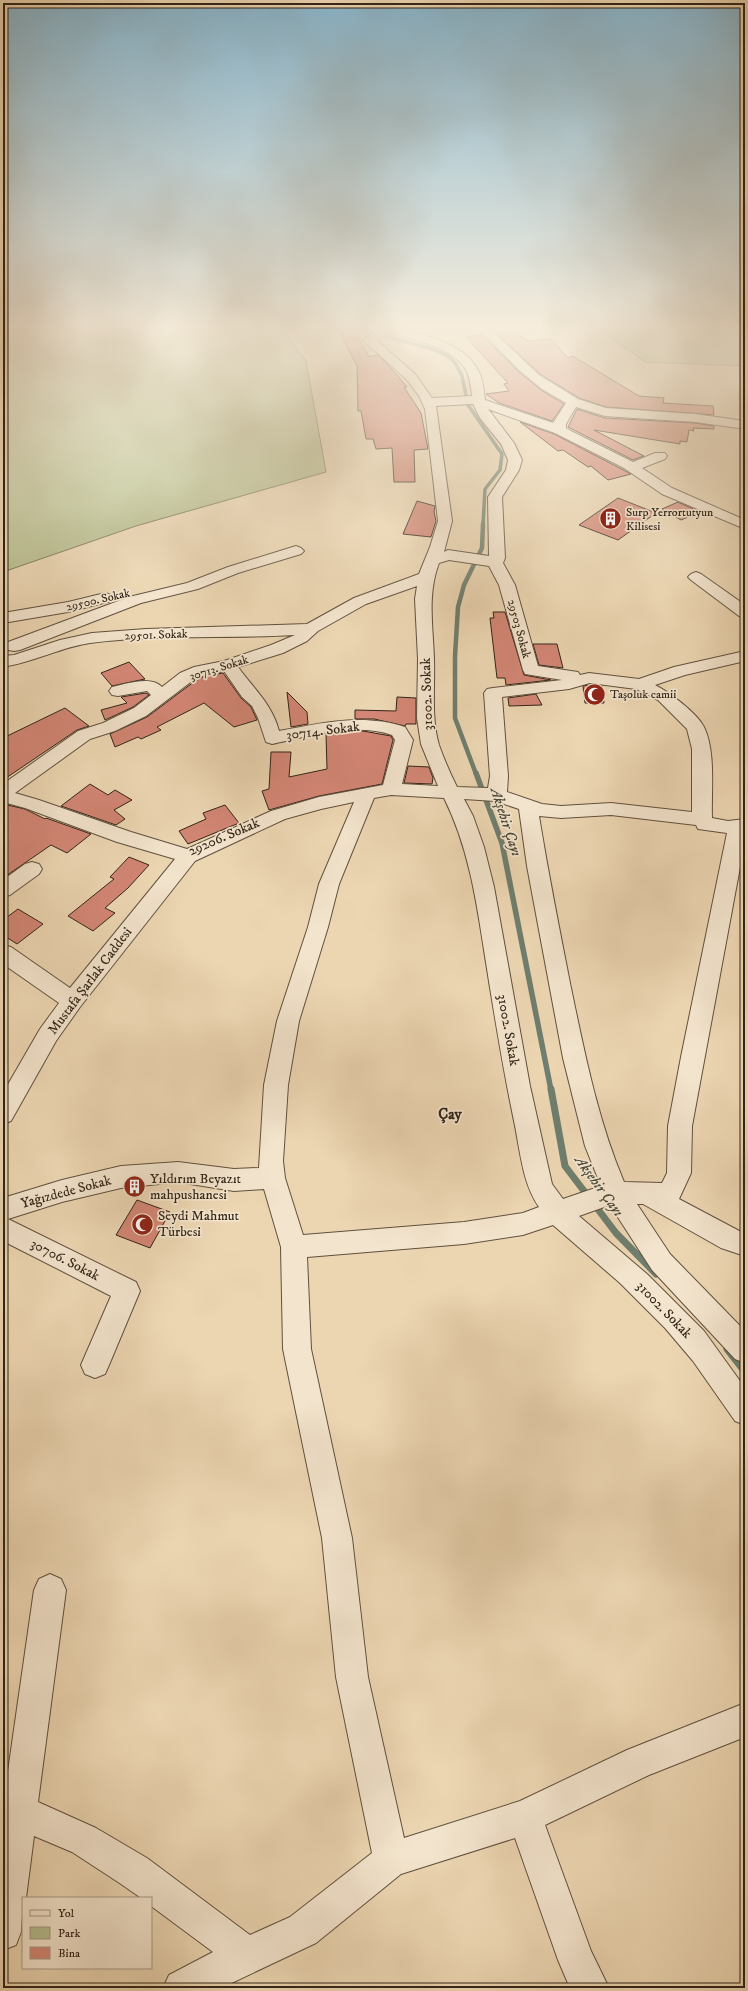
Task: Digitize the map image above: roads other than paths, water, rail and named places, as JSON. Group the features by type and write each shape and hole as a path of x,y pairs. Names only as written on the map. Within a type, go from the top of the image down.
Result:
{"street":[{"name":"31002. Sokak","path":"436,420 444,514 442,533 430,568 423,599 426,659 426,718 430,744 440,771 463,816 474,847 484,887 517,1078 540,1186 547,1200 558,1213 617,1263 677,1321 700,1348 745,1411"},
{"path":"489,420 513,453 515,459 511,472 502,482 494,500 497,558 492,562"},
{"path":"531,420 560,430 631,467 667,491 745,525"},
{"path":"560,430 559,424 561,420"},
{"path":"709,420 745,425"},
{"path":"631,467 660,456"},
{"path":"3,652 20,643 128,602 192,586 233,570 296,551"},
{"name":"30713. Sokak","path":"3,793 84,735 123,721 162,696 186,677 200,671 228,665 277,649 301,638 312,628 360,601 430,568 448,555 492,562"},
{"name":"29503 Sokak","path":"492,562 507,585 531,670 589,678"},
{"path":"696,577 745,613"},
{"name":"29500. Sokak","path":"3,618 68,607 185,582 192,586"},
{"name":"29501. Sokak","path":"3,660 15,659 91,638 272,632 312,628"},
{"path":"640,684 687,669 745,656"},
{"name":"30714. Sokak","path":"228,665 248,692 259,702 267,718 272,738 355,725 379,726 399,731 404,740 391,789"},
{"path":"497,795 499,776 493,693 569,684 589,678 640,684 664,696 695,727 701,749 702,819"},
{"path":"118,691 148,686 153,687 162,696"},
{"name":"29206. Sokak","path":"3,796 32,804 124,836 188,856 278,815 319,803 391,789 497,795 540,810 561,812 611,809 702,819 705,824 742,826"},
{"path":"367,793 329,884 318,927 288,1021 276,1085 271,1161 272,1178 294,1247 297,1348 337,1538 352,1677 391,1860"},
{"path":"528,805 537,866 574,1058 597,1146 616,1192 661,1262 745,1350"},
{"path":"294,1247 464,1233 523,1224 616,1192 669,1194 679,1173 680,1126 688,1080 742,826"},
{"name":"Mustafa Şarlak Caddesi","path":"3,1114 48,1035 72,1001 188,856"},
{"path":"3,890 32,869"},
{"path":"3,953 72,1001"},
{"name":"Yağızdede Sokak","path":"3,1209 62,1191 121,1177 178,1172 234,1180 272,1178"},
{"path":"648,1194 730,1240 745,1245"},
{"name":"30706. Sokak","path":"3,1228 126,1291 95,1365"},
{"path":"3,1932 50,1590"},
{"path":"182,1988 247,1955 303,1930 391,1860 525,1817 639,1762 745,1720"},
{"path":"20,1812 91,1844 134,1871 247,1955"},
{"path":"525,1817 576,1960 590,1988"}],"waterway":[{"name":"Akşehir Çayı","path":"478,420 502,454 500,470 485,489 483,525"},
{"name":"Akşehir Çayı","path":"476,774 455,718 455,656 458,607 464,585 482,548 483,524"},
{"name":"Akşehir Çayı","path":"476,773 502,843 551,1090"},
{"name":"Akşehir Çayı","path":"551,1089 565,1166 616,1233 656,1274"},
{"name":"Akşehir Çayı","path":"727,1349 745,1372"}],"place":[{"name":"Surp Yerrortutyun Kilisesi","path":"611,519"},
{"name":"Taşoluk camii","path":"594,694"},
{"name":"Yıldırım Beyazıt mahpushanesi","path":"135,1187"},
{"name":"Seydi Mahmut Türbesi","path":"143,1224"}],"district":[{"name":"Çay","path":"450,1114"}]}
